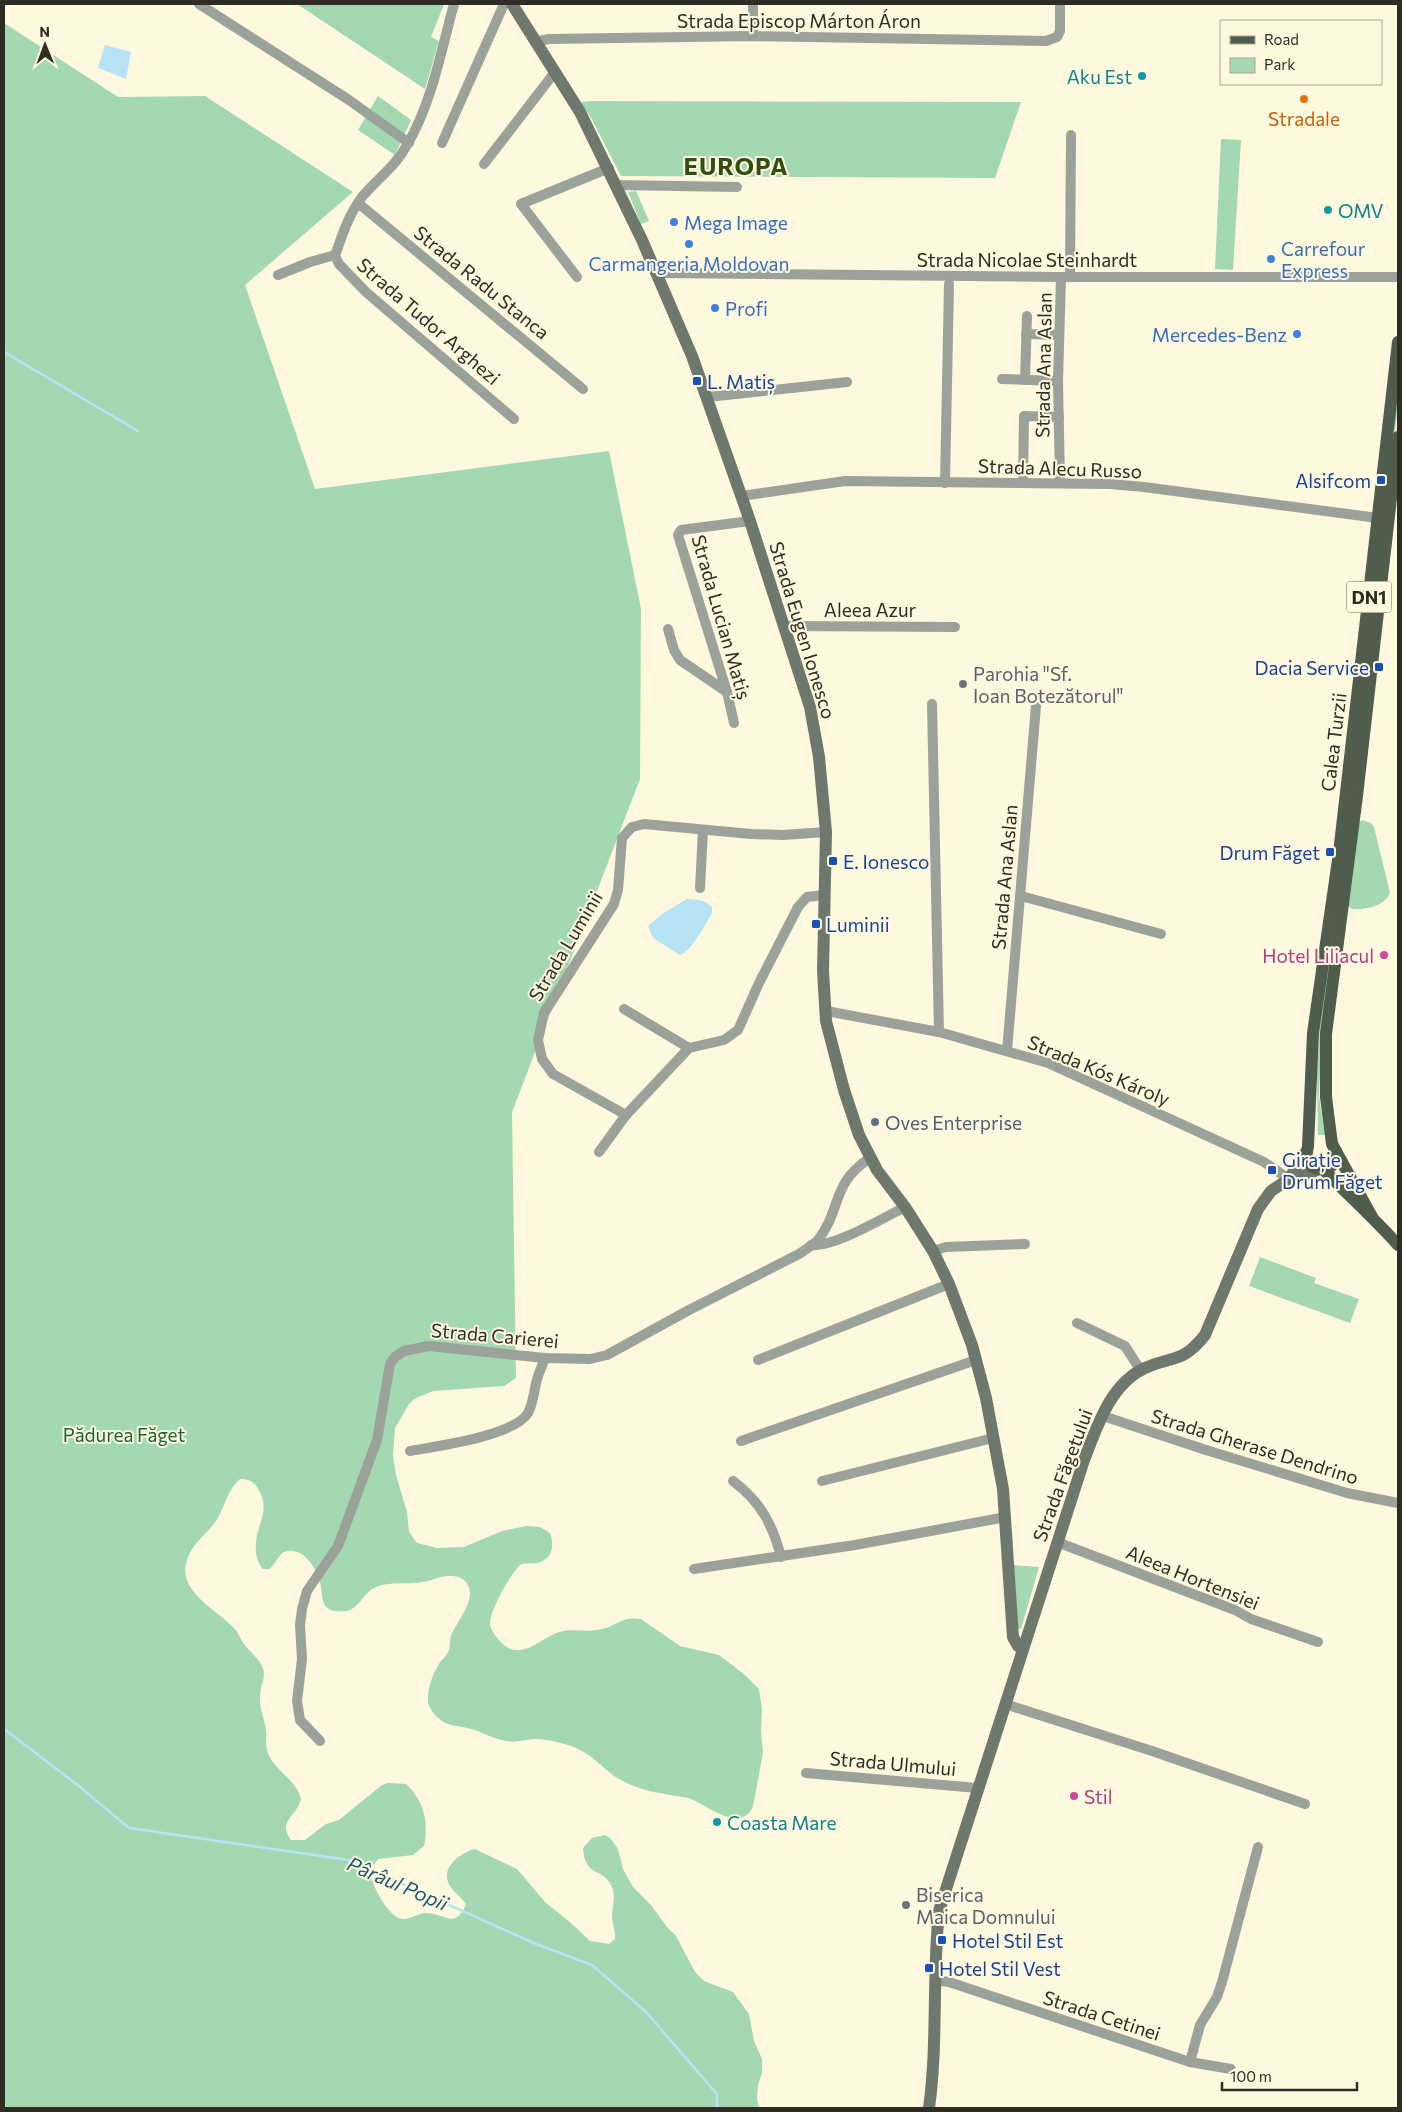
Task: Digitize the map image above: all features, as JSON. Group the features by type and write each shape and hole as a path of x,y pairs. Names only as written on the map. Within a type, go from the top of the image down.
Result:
{"main road":[{"name":"Calea Turzii","path":"1398,342 1339,852 1313,1033 1307,1149 1308,1163 1320,1170 1372,1216 1398,1245"},
{"name":"Calea Turzii","path":"1372,1216 1334,1148 1326,1097 1326,1034 1355,808 1398,437"},
{"path":"1307,1149 1312,1142 1322,1139 1334,1148 1336,1161 1329,1168 1320,1170"}],"street":[{"path":"199,4 349,100 409,143"},
{"name":"Strada Tudor Arghezi","path":"454,4 426,104 409,143 393,166 358,203 342,234 335,255 338,264 366,292 514,420"},
{"path":"442,143 504,4"},
{"name":"Strada Eugen Ionesco","path":"512,4 580,112 609,168 656,274 708,397 785,626 810,707 819,757 826,832 823,971 826,1011 832,1046 850,1109 870,1158 933,1251 949,1284 976,1360 986,1398 991,1438 1003,1489 1013,1637 1018,1646 1023,1648"},
{"path":"753,4 754,36"},
{"name":"Strada Episcop Márton Áron","path":"535,42 549,39 754,36 1046,41 1054,39 1060,31 1060,4"},
{"path":"484,164 555,72"},
{"name":"Strada Ana Aslan","path":"1060,483 1059,335 1066,277 1071,135"},
{"path":"577,277 520,204 609,168"},
{"path":"616,185 737,187"},
{"name":"Strada Radu Stanca","path":"358,203 583,389"},
{"path":"278,275 310,262 335,255"},
{"name":"Strada Nicolae Steinhardt","path":"656,274 1398,277"},
{"path":"945,483 949,284"},
{"path":"1025,380 1027,316"},
{"path":"1026,334 1059,335"},
{"path":"1002,379 1058,381"},
{"path":"708,397 847,382"},
{"path":"1023,483 1024,416 1059,417"},
{"name":"Strada Alecu Russo","path":"740,496 845,481 1060,483 1144,487 1378,518"},
{"name":"Strada Lucian Matiș","path":"734,723 727,692 678,532 681,530 750,521"},
{"name":"Aleea Azur","path":"785,626 955,627"},
{"path":"668,629 674,650 680,660 727,692"},
{"path":"932,704 939,1032"},
{"name":"Strada Ana Aslan","path":"1007,1051 1036,706"},
{"name":"Strada Luminii","path":"626,1115 550,1071 542,1059 538,1045 542,1019 614,904 618,890 620,846 625,834 632,827 644,824 783,835 826,832"},
{"path":"700,888 704,830"},
{"path":"599,1152 626,1115 689,1048 724,1040 738,1030 759,983 798,907 807,897 824,896"},
{"path":"1020,896 1161,934"},
{"path":"624,1009 689,1048"},
{"name":"Strada Kós Károly","path":"826,1011 939,1032 1048,1063 1264,1162 1289,1179"},
{"name":"Strada Făgetului","path":"1289,1179 1307,1149"},
{"name":"Strada Carierei","path":"320,1741 300,1720 297,1701 302,1659 300,1625 302,1609 307,1591 338,1546 377,1440 390,1364 395,1357 404,1351 429,1346 545,1358 590,1359 606,1355 811,1246 828,1224 847,1178 870,1158"},
{"name":"Strada Făgetului","path":"929,2108 934,2058 935,1980 939,1911 1084,1460 1103,1416 1117,1390 1141,1370 1183,1356 1192,1351 1201,1339 1216,1310 1258,1209 1271,1191 1289,1179 1320,1170"},
{"path":"811,1246 821,1246 833,1242 905,1207"},
{"path":"933,1251 946,1247 1025,1244"},
{"path":"758,1360 949,1284"},
{"path":"1076,1323 1125,1346 1141,1370"},
{"path":"410,1451 453,1443 518,1424 529,1411 545,1358"},
{"path":"741,1441 976,1360"},
{"name":"Strada Gherase Dendrino","path":"1103,1416 1332,1489 1398,1503"},
{"path":"880,1461 972,1440 991,1438"},
{"path":"822,1482 991,1438"},
{"path":"733,1481 756,1501 766,1516 775,1534 781,1557"},
{"path":"694,1569 781,1557 1006,1517"},
{"name":"Aleea Hortensiei","path":"1057,1542 1235,1610 1251,1619 1318,1642"},
{"path":"1005,1704 1152,1751 1305,1804"},
{"name":"Strada Ulmului","path":"806,1774 977,1788"},
{"path":"1190,2062 1200,2025 1217,1997 1222,1982 1258,1847"},
{"name":"Strada Cetinei","path":"935,1980 949,1982 1190,2062 1230,2069"}],"green space":[{"path":"297,4 444,4 431,37 439,41 425,89"},
{"name":"Pădurea Făget","path":"4,23 118,97 205,96 353,192 245,285 315,489 609,451 641,609 640,779 512,1112 516,1378 504,1386 433,1391 414,1399 395,1428 393,1455 396,1475 407,1512 409,1532 417,1543 437,1548 464,1547 502,1531 527,1526 540,1527 550,1533 552,1547 549,1556 542,1561 522,1564 518,1567 493,1610 491,1627 499,1640 507,1647 522,1650 560,1632 597,1630 635,1618 641,1619 680,1646 719,1655 745,1675 759,1689 762,1709 763,1753 753,1806 745,1816 736,1818 725,1816 691,1799 642,1789 619,1779 576,1748 550,1740 533,1739 517,1742 496,1739 472,1729 451,1725 442,1721 434,1714 428,1704 428,1693 433,1675 448,1652 451,1636 466,1609 470,1594 469,1587 465,1581 455,1576 447,1576 416,1583 379,1586 366,1594 350,1610 336,1611 330,1609 323,1602 321,1585 314,1567 300,1553 289,1551 282,1553 270,1569 263,1569 259,1563 256,1547 257,1536 264,1509 257,1487 250,1481 240,1479 232,1488 216,1521 189,1554 185,1571 187,1581 200,1599 234,1628 263,1669 264,1677 260,1701 267,1750 274,1763 295,1786 301,1799 287,1823 287,1833 291,1840 305,1840 326,1824 339,1820 382,1785 388,1783 406,1784 417,1797 424,1812 426,1829 424,1846 413,1855 378,1859 370,1870 373,1883 381,1899 392,1913 403,1919 426,1913 453,1919 458,1917 466,1904 449,1885 448,1871 454,1861 464,1853 475,1849 517,1869 545,1902 590,1941 609,1944 615,1939 612,1917 614,1900 612,1887 606,1878 587,1864 583,1848 592,1838 605,1835 610,1838 618,1849 623,1869 633,1887 651,1905 676,1936 695,1972 704,1981 733,1992 749,2014 754,2041 762,2059 762,2073 758,2085 757,2099 759,2108 4,2108"},
{"path":"378,96 411,120 395,155 358,130"},
{"path":"580,102 1021,102 995,178 621,176 591,118"},
{"path":"1221,139 1241,140 1233,270 1215,269"},
{"path":"636,191 649,221 641,224 628,192"},
{"path":"1398,381 1398,406 1322,1023 1319,1097 1325,1135 1318,1135 1317,1074 1320,1023"},
{"path":"1362,820 1371,823 1374,827 1390,893 1379,904 1363,909 1352,909 1348,906 1358,823"},
{"path":"1260,1257 1316,1278 1314,1283 1359,1299 1350,1323 1249,1286"},
{"path":"1013,1565 1039,1567 1021,1629 1014,1627"}],"water":[{"path":"105,45 131,52 126,79 98,68"},
{"path":"687,899 703,901 712,907 712,913 689,949 680,955 653,938 648,926 662,914"}],"waterway":[{"path":"4,352 138,431"},
{"name":"Pârâul Popii","path":"4,1729 79,1786 129,1828 349,1860 536,1944 592,1965 646,2012 717,2094 717,2108"}],"place":[{"name":"Aku Est","path":"1142,76"},
{"name":"Stradale","path":"1304,99"},
{"name":"OMV","path":"1328,210"},
{"name":"Mega Image","path":"674,222"},
{"name":"Carmangeria Moldovan","path":"689,244"},
{"name":"Carrefour Express","path":"1271,259"},
{"name":"Profi","path":"715,308"},
{"name":"Mercedes-Benz","path":"1297,334"},
{"name":"L. Matiș","path":"697,381"},
{"name":"Alsifcom","path":"1381,480"},
{"name":"Dacia Service","path":"1379,667"},
{"name":"Parohia \"Sf. Ioan Botezătorul\"","path":"963,684"},
{"name":"Drum Făget","path":"1330,852"},
{"name":"E. Ionesco","path":"833,861"},
{"name":"Luminii","path":"816,924"},
{"name":"Hotel Liliacul","path":"1384,955"},
{"name":"Oves Enterprise","path":"875,1122"},
{"name":"Girație Drum Făget","path":"1272,1170"},
{"name":"Stil","path":"1074,1796"},
{"name":"Coasta Mare","path":"717,1822"},
{"name":"Biserica Maica Domnului","path":"906,1905"},
{"name":"Hotel Stil Est","path":"942,1940"},
{"name":"Hotel Stil Vest","path":"929,1968"}],"district":[{"name":"EUROPA","path":"736,165"}]}
